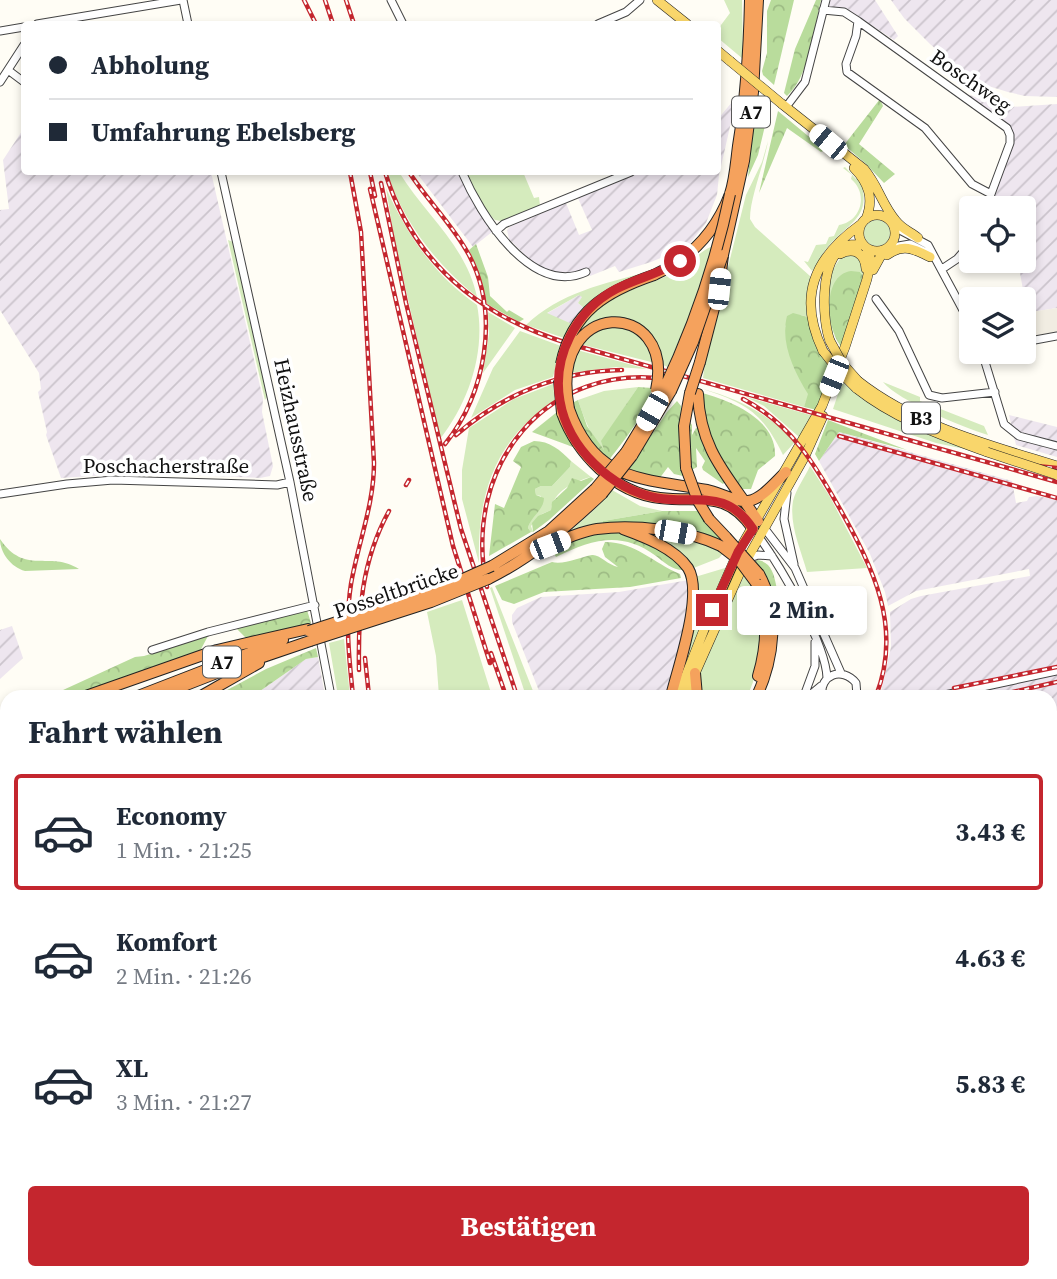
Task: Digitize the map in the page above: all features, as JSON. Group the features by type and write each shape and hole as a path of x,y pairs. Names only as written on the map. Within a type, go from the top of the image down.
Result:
{"highway":[{"name":"A7","path":"663,391 687,337 702,294 736,180 748,63 750,0"},
{"name":"A7","path":"663,391 694,342 723,255 753,92 758,0"},
{"path":"730,194 709,232 687,256 665,270 612,291 581,318 571,334 561,360 559,390 570,431 581,450 615,479 658,498 702,498 719,501 737,511 759,529"},
{"path":"723,255 719,289 684,426 686,468 693,491 709,519 723,541 758,578 770,601 770,657 759,690"},
{"path":"627,452 648,410 663,391 658,360 654,347 635,327 621,323 601,324 584,333 572,350 566,380 566,411 585,443 601,460 617,471 643,480 721,493 744,502 758,497 786,472"},
{"path":"694,394 708,447 759,529"},
{"name":"A7","path":"493,571 598,492 627,452"},
{"name":"A7","path":"493,571 535,551 554,538 598,492 627,452"},
{"path":"535,551 596,529 647,529 723,541"},
{"path":"623,529 666,549 680,559 691,575 694,599 672,690"},
{"name":"Posseltbrücke","path":"307,636 324,626 493,571"},
{"name":"Posseltbrücke","path":"307,636 431,602 493,571"},
{"path":"752,690 759,671 765,628 758,578"},
{"name":"A7","path":"153,690 199,671 307,636"},
{"name":"A7","path":"173,690 307,636"},
{"path":"104,690 217,650 307,636"},
{"path":"211,690 307,636"},
{"path":"695,673 696,690"},
{"path":"117,690 142,677"}],"main road":[{"path":"663,2 684,21"},
{"path":"680,690 738,552 759,529 788,487 812,441 838,380 876,262 894,238 891,224 866,178 852,159 844,156 721,54"},
{"path":"688,690 759,529 822,406 845,347 871,266 859,237 866,204 866,178"},
{"path":"866,178 877,184 892,217 918,238"},
{"path":"861,222 877,215 891,224"},
{"name":"B3","path":"861,222 827,255 812,290 812,319 823,351 838,370 878,404 913,424 1057,466"},
{"path":"833,260 844,247 865,247 877,251 886,249"},
{"path":"871,281 882,260 896,249 912,248 930,257"},
{"path":"833,260 847,251 860,253 866,267 863,288"},
{"name":"B3","path":"833,260 827,279 825,325 830,341 857,385"},
{"name":"B3","path":"988,448 1057,475"}],"street":[{"path":"55,21 182,0 187,21"},
{"path":"391,0 402,21"},
{"path":"605,21 626,12 640,0"},
{"path":"784,105 805,82 826,0"},
{"name":"Boschweg","path":"823,10 848,14 1007,128 1010,142 991,194"},
{"path":"858,21 856,36 846,64 847,72 925,128 972,184 991,194"},
{"path":"0,31 21,28"},
{"path":"0,82 21,50"},
{"path":"8,70 21,80"},
{"name":"Heizhausstraße","path":"222,175 315,605 330,690"},
{"path":"464,175 480,208 496,231 530,264 545,274 568,277 586,271"},
{"path":"496,231 504,224 624,175"},
{"path":"891,224 928,245 959,302"},
{"path":"886,249 910,244 921,248 941,267"},
{"path":"941,267 959,257"},
{"path":"876,299 899,331 929,396 942,398 995,392"},
{"path":"1036,340 1057,336"},
{"path":"986,364 1004,424 1019,436 1057,446"},
{"name":"Poschacherstraße","path":"0,494 67,484 121,480 277,485 289,482"},
{"path":"788,487 784,512 795,568"},
{"path":"759,529 815,638 826,664 827,678"},
{"path":"759,529 795,568 831,654 841,673 853,678 857,690"},
{"path":"746,560 758,555 773,556"},
{"path":"788,582 800,577"},
{"path":"152,650 208,632 315,605"},
{"path":"808,690 815,666 815,638"},
{"path":"819,647 831,654"},
{"path":"968,690 1057,671"},
{"path":"815,690 827,678 841,673"},
{"path":"822,685 822,690"}],"shaded area":[{"path":"830,0 875,0 898,36 894,40 850,11 828,7"},
{"path":"891,0 1057,0 1057,97 1025,96 1008,92 985,85 964,73 904,18"},
{"path":"964,93 1011,107 1057,104 1057,308 1036,312 1036,287 1022,287 1020,273 1036,273 1036,196 994,196 1014,141 1007,123"},
{"path":"737,96 721,166 721,115"},
{"path":"21,133 21,175 212,175 263,399 262,412 273,466 270,476 260,478 138,473 61,478 46,435 38,392 41,389 39,373 0,310 0,210 9,209 3,160"},
{"path":"418,175 459,175 492,232 473,247"},
{"path":"635,175 719,175 717,195 706,223 687,247 619,272 615,266 590,276 586,268 567,275 546,271 509,239 507,230 511,226 566,203 579,235 592,230 578,198"},
{"path":"579,295 583,296 578,303 584,308 572,324 546,314"},
{"path":"1057,308 1057,332 1036,335 1036,311"},
{"path":"1009,415 1057,427 1057,457 1016,445"},
{"path":"839,432 1012,481 1016,503 1037,496 1057,500 1057,690 881,690 891,647 890,612 921,596 1030,576 1029,569 916,591 888,606 870,554 819,461"},
{"path":"689,580 691,601 669,690 539,690 512,622 512,615 517,608 541,597 619,592"},
{"path":"12,626 23,658 0,679 0,630"},
{"path":"318,657 324,690 262,690 306,659"}],"green space":[{"path":"724,0 742,0 743,59 721,41 721,25 730,13"},
{"path":"771,0 794,0 774,85 762,71 767,53 767,11"},
{"path":"816,0 821,0 806,65 787,96 784,93 795,49"},
{"path":"756,93 770,105 758,155 748,177"},
{"path":"880,99 883,106 859,144 895,174 884,183 844,145"},
{"path":"778,111 825,150 821,152 787,128 759,193"},
{"path":"768,141 750,219 755,227 810,276 808,317 801,315 785,326 793,362 809,394 804,407 703,378 706,355 746,195 762,162"},
{"path":"845,167 856,179 860,178 863,192 861,211 827,248 812,271 804,261 808,262 816,245 826,244 829,237 834,236 839,225 853,219 860,206 860,192 851,179 852,175 843,168"},
{"path":"388,175 401,175 464,262 477,297 448,271 423,241"},
{"path":"468,175 524,175 534,198 539,197 540,206 501,221 495,220 485,210"},
{"path":"386,188 423,253 448,281 477,305 479,340 473,375 459,409 440,439 394,238"},
{"path":"877,220 886,224 890,233 886,242 877,246 868,242 864,233 868,224"},
{"path":"228,240 233,242 267,397 265,400"},
{"path":"476,244 488,277 490,296 507,312 509,310 524,319 519,322 487,304 469,250"},
{"path":"713,246 692,310 668,367 663,365 651,337 639,329 611,318 579,330 599,307 624,293 677,271"},
{"path":"857,255 864,269 863,276 860,272 830,304 832,333 828,292 832,272 843,256"},
{"path":"851,271 860,272 863,276 843,349 833,330 829,305 835,282 841,275"},
{"path":"648,272 607,289 584,308 578,303 582,297 579,295 547,313 572,324 564,338 526,325 568,297 599,285"},
{"path":"488,312 515,328 483,373 489,334"},
{"path":"793,313 808,317 819,351 832,372 817,410 804,407 808,394 793,366 787,346 785,326 787,316"},
{"path":"614,326 636,334 648,348 655,363 580,344 593,332"},
{"path":"520,331 561,346 553,377 515,390 471,418 493,368"},
{"path":"577,350 647,369 616,367 570,373"},
{"path":"842,382 888,414 974,451 936,443 833,409"},
{"path":"883,382 920,397 920,401 984,426 988,435 916,405"},
{"path":"553,384 555,401 518,432 494,470 482,514 479,563 462,499 462,470 469,428 514,399"},
{"path":"638,387 602,441 605,451 585,421 578,400 604,391"},
{"path":"638,387 652,388 649,398 634,426 609,460 583,433 572,403 578,400 587,426 604,450 601,441"},
{"path":"703,389 753,409 775,423 795,442 783,455 768,429 752,411"},
{"path":"702,393 739,407 761,422 769,432 774,443 775,456 758,470 751,489 739,489 719,456 706,419"},
{"path":"746,397 814,416 799,437 764,406"},
{"path":"677,401 681,406 679,440 683,476 674,474 668,467 659,479 627,471 667,412"},
{"path":"557,412 573,447 532,432"},
{"path":"828,420 907,450 839,432 819,461 815,454"},
{"path":"690,422 692,435 696,428 699,429 706,452 725,482 723,484 703,470 705,461 696,448 697,467 690,471 686,438"},
{"path":"534,441 550,444 559,450 571,461 570,467 552,486 535,489 536,495 544,498 528,528 531,532 489,556 495,504 504,508 521,467 513,461 521,447"},
{"path":"571,461 591,477 560,492 551,510 542,514 531,526 531,532 528,528 541,496 536,495 535,489 552,486 570,467"},
{"path":"810,466 830,497 867,568 807,572 794,528 792,510 794,497"},
{"path":"591,477 594,479 533,532 532,523 538,516 551,510 552,502 567,488 572,478 581,481"},
{"path":"612,490 640,506 662,511 603,521 603,525 565,536 596,508"},
{"path":"662,511 699,511 721,538 720,541 603,525 603,521"},
{"path":"614,532 652,545 685,570 669,566 643,548 618,540 594,542 556,557 552,550 579,537"},
{"path":"643,532 679,536 725,551 719,558 691,569"},
{"path":"0,539 19,557 68,564 79,569 25,571 7,559"},
{"path":"605,542 635,549 680,574 681,578 630,587 544,592 514,604 502,600 495,586 552,562 567,562 592,555 618,567 605,557 602,549"},
{"path":"757,560 770,568 780,598 789,608 791,625 784,624 782,631 776,629 755,562"},
{"path":"725,568 726,570 683,675 695,577"},
{"path":"745,574 757,593 762,631 759,660 752,686 750,690 699,690 701,668"},
{"path":"492,587 533,690 524,690 490,588"},
{"path":"462,600 490,690 439,690 436,656 427,612"},
{"path":"307,610 311,623 247,639 237,629 297,611"},
{"path":"208,636 200,651 92,690 63,690 135,657"},
{"path":"344,639 349,690 337,690 329,643"},
{"path":"316,648 318,657 306,659 262,690 227,690 266,669"}],"railway":[{"path":"304,0 314,21"},
{"path":"325,0 332,21"},
{"path":"346,0 353,21"},
{"path":"351,175 361,232 374,463 371,494 349,598 348,640 352,690"},
{"path":"371,175 375,196"},
{"path":"386,175 397,204 432,259 455,282 507,319 570,344 1057,482"},
{"path":"411,175 469,255 479,278 484,302 486,327 479,377 459,424 445,444"},
{"path":"381,183 406,303 461,529 515,690"},
{"path":"370,189 453,546 490,663"},
{"path":"456,435 493,408 533,388 577,375 622,370"},
{"path":"487,587 482,543 487,501 501,463 523,431 551,405 587,387 627,378 673,380"},
{"path":"743,399 775,420 800,446 830,492 863,553 873,576 885,622 884,671 878,690"},
{"path":"839,436 1057,498"},
{"path":"1017,464 1057,468"},
{"path":"406,485 409,480"},
{"path":"359,670 363,588 372,549 389,511"},
{"path":"491,653 504,690"},
{"path":"365,658 368,690"},
{"path":"954,688 1057,667"},
{"path":"1022,690 1057,682"}],"route":[{"path":"680,261 654,275 618,288 600,299 588,311 575,327 563,353 559,397 562,412 577,444 589,459 625,486 658,498 702,498 719,501 729,505 750,524 753,529 738,552 712,610"}]}
